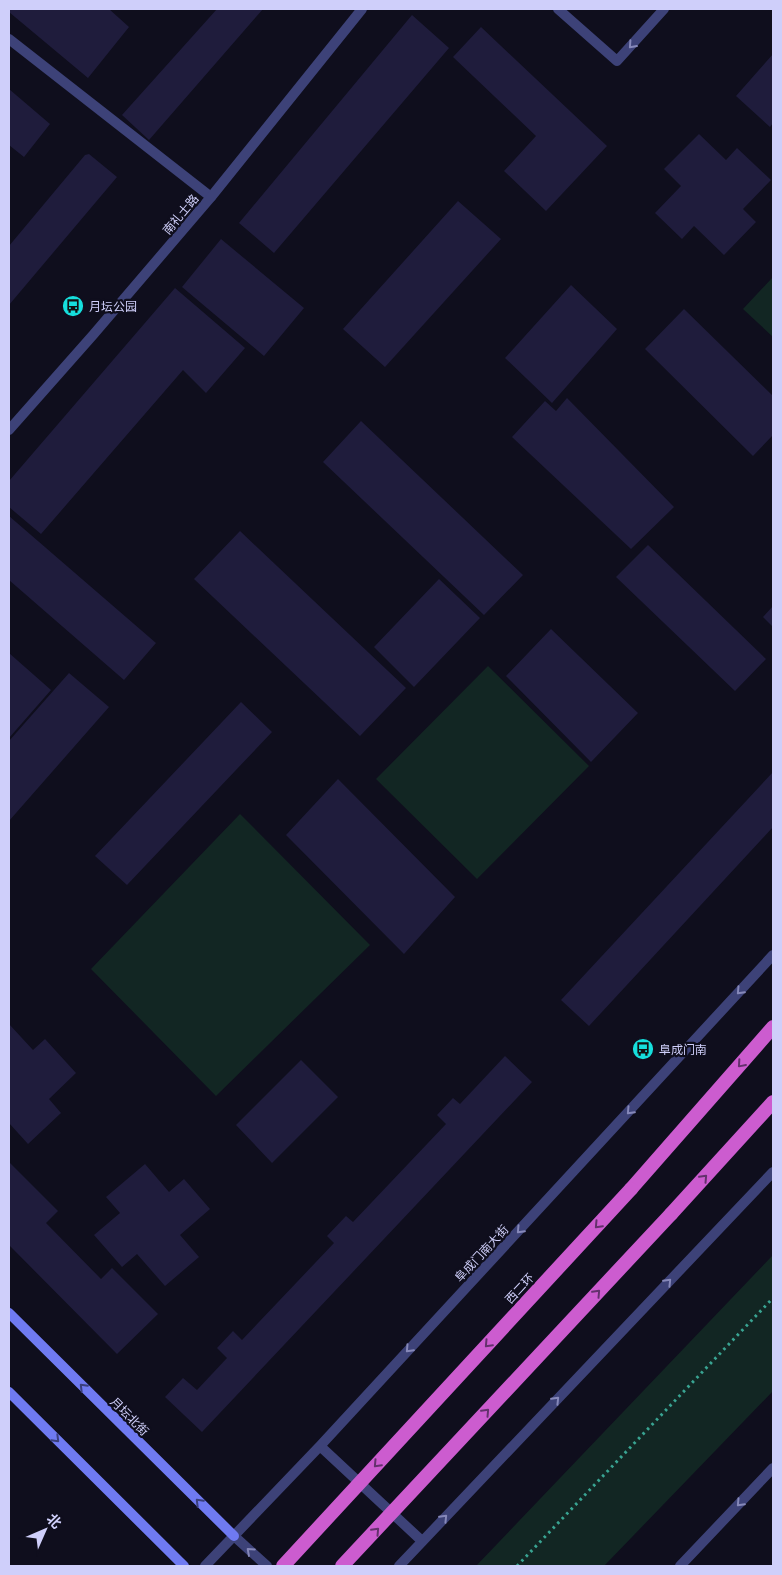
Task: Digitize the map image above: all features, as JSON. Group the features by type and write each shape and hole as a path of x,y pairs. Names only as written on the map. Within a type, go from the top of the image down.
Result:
{"highway":[{"name":"西二环","path":"283,1566 631,1189 773,1027"},
{"path":"342,1566 773,1102"}],"main road":[{"name":"月坛北街","path":"9,1313 234,1536"},
{"path":"9,1392 184,1566"}],"street":[{"name":"南礼士路","path":"9,430 211,197 362,9"},
{"path":"558,9 617,61 664,9"},
{"path":"9,39 211,197"},
{"name":"阜成门南大街","path":"205,1566 320,1446 773,955"},
{"path":"399,1566 773,1172"},
{"path":"320,1446 422,1541"},
{"path":"680,1566 773,1468"},
{"path":"234,1536 267,1566"}],"path":[{"path":"517,1566 773,1298"}],"green space":[{"path":"773,277 773,337 743,309"},
{"path":"488,666 589,766 477,879 376,779"},
{"path":"240,814 370,945 216,1096 91,969"},
{"path":"773,1255 773,1391 604,1566 476,1566"}],"building":[{"path":"9,9 109,9 129,27 88,78 9,12"},
{"path":"217,9 263,9 149,140 122,115"},
{"path":"412,15 449,48 274,253 239,223"},
{"path":"481,27 607,146 546,211 504,171 536,136 453,57"},
{"path":"773,54 773,123 770,127 736,96"},
{"path":"9,89 50,124 24,157 9,145"},
{"path":"699,134 726,160 737,148 771,180 743,209 756,222 724,255 694,226 682,239 655,213 681,186 664,169"},
{"path":"89,154 117,177 9,305 9,246 85,155"},
{"path":"458,201 501,239 385,367 343,329"},
{"path":"221,239 304,308 264,356 182,287"},
{"path":"571,285 617,329 552,403 505,358"},
{"path":"175,288 245,348 206,393 183,370 41,534 9,507 9,481"},
{"path":"684,309 773,396 773,435 753,456 645,349"},
{"path":"567,398 674,507 631,549 512,437 545,401 556,411"},
{"path":"361,421 523,575 484,615 323,462"},
{"path":"9,516 156,643 124,680 9,580"},
{"path":"240,531 406,688 360,736 194,579"},
{"path":"648,545 766,659 735,691 616,577"},
{"path":"439,579 480,618 414,687 374,647"},
{"path":"773,606 773,627 763,617"},
{"path":"551,629 638,713 591,762 506,676"},
{"path":"9,653 51,690 9,738"},
{"path":"69,673 109,707 9,821 9,741"},
{"path":"241,702 272,732 127,885 95,856"},
{"path":"773,772 773,827 589,1026 561,1000"},
{"path":"338,779 455,897 404,954 286,835"},
{"path":"9,1024 33,1050 45,1039 76,1073 49,1099 61,1113 28,1144 9,1123"},
{"path":"505,1056 532,1082 202,1432 165,1397 183,1378 197,1390 227,1358 217,1348 233,1331 242,1340 334,1243 327,1236 346,1216 353,1222 446,1124 437,1115 453,1098 460,1104"},
{"path":"301,1060 338,1097 272,1163 236,1125"},
{"path":"9,1162 58,1211 46,1223 101,1279 112,1268 158,1314 117,1354 9,1245"},
{"path":"145,1164 169,1192 184,1179 210,1209 180,1235 199,1257 165,1286 137,1254 122,1267 94,1235 120,1213 106,1197"}],"place":[{"name":"月坛公园","path":"73,306"},
{"name":"阜成门南","path":"643,1049"}]}
